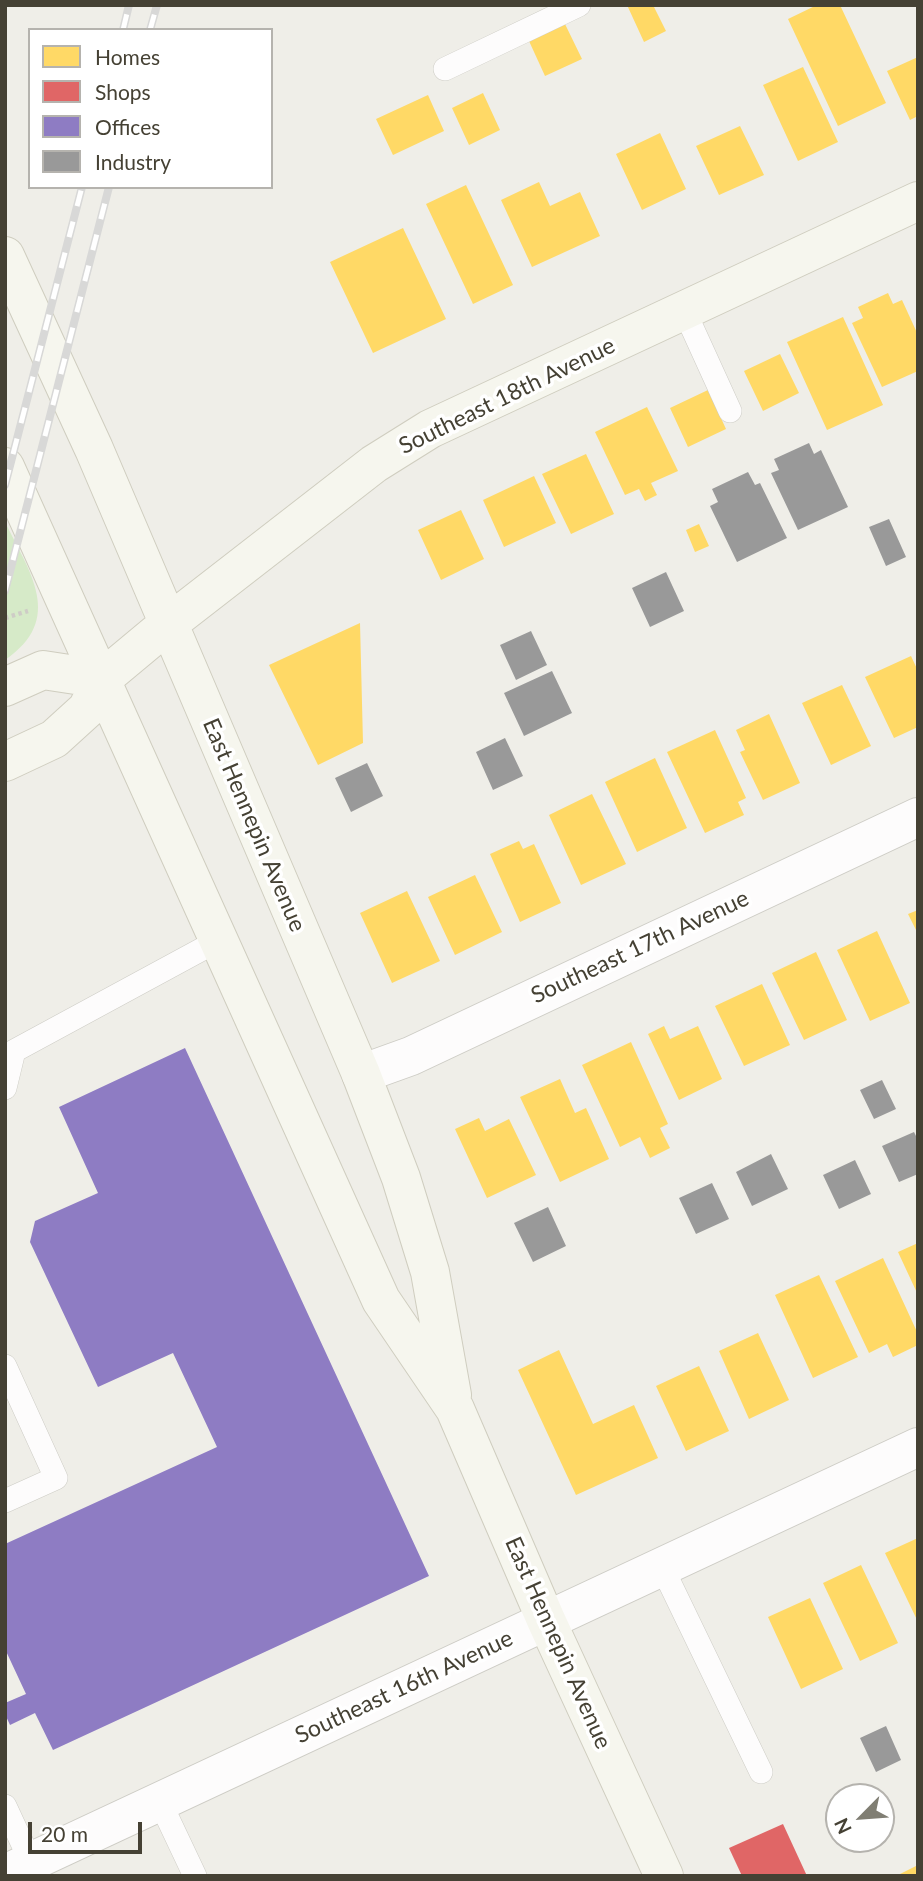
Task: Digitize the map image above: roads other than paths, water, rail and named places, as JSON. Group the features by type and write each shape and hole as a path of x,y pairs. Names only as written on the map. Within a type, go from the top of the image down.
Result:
{"main road":[{"name":"Southeast 18th Avenue","path":"102,679 168,624 374,464 430,429 918,201"},
{"name":"East Hennepin Avenue","path":"5,256 94,449 361,1074 401,1178 430,1272 455,1409"},
{"name":"East Hennepin Avenue","path":"5,467 381,1300 455,1409 546,1620 664,1876"},
{"path":"5,687 43,670 102,679 87,709 54,739 5,762"}],"street":[{"name":"Southeast 17th Avenue","path":"361,1074 411,1056 918,817"},
{"name":"Southeast 16th Avenue","path":"18,1868 918,1447"}],"lane":[{"path":"445,69 579,5"},
{"path":"684,310 730,411"},
{"path":"5,1088 14,1051 219,940"},
{"path":"5,1366 56,1478 5,1501"},
{"path":"662,1567 761,1772"},
{"path":"160,1802 195,1876"},
{"path":"5,1806 18,1868"}],"railway":[{"path":"123,28 129,5"},
{"path":"151,28 157,5"},
{"path":"5,485 81,189"},
{"path":"5,591 108,189"}]}
